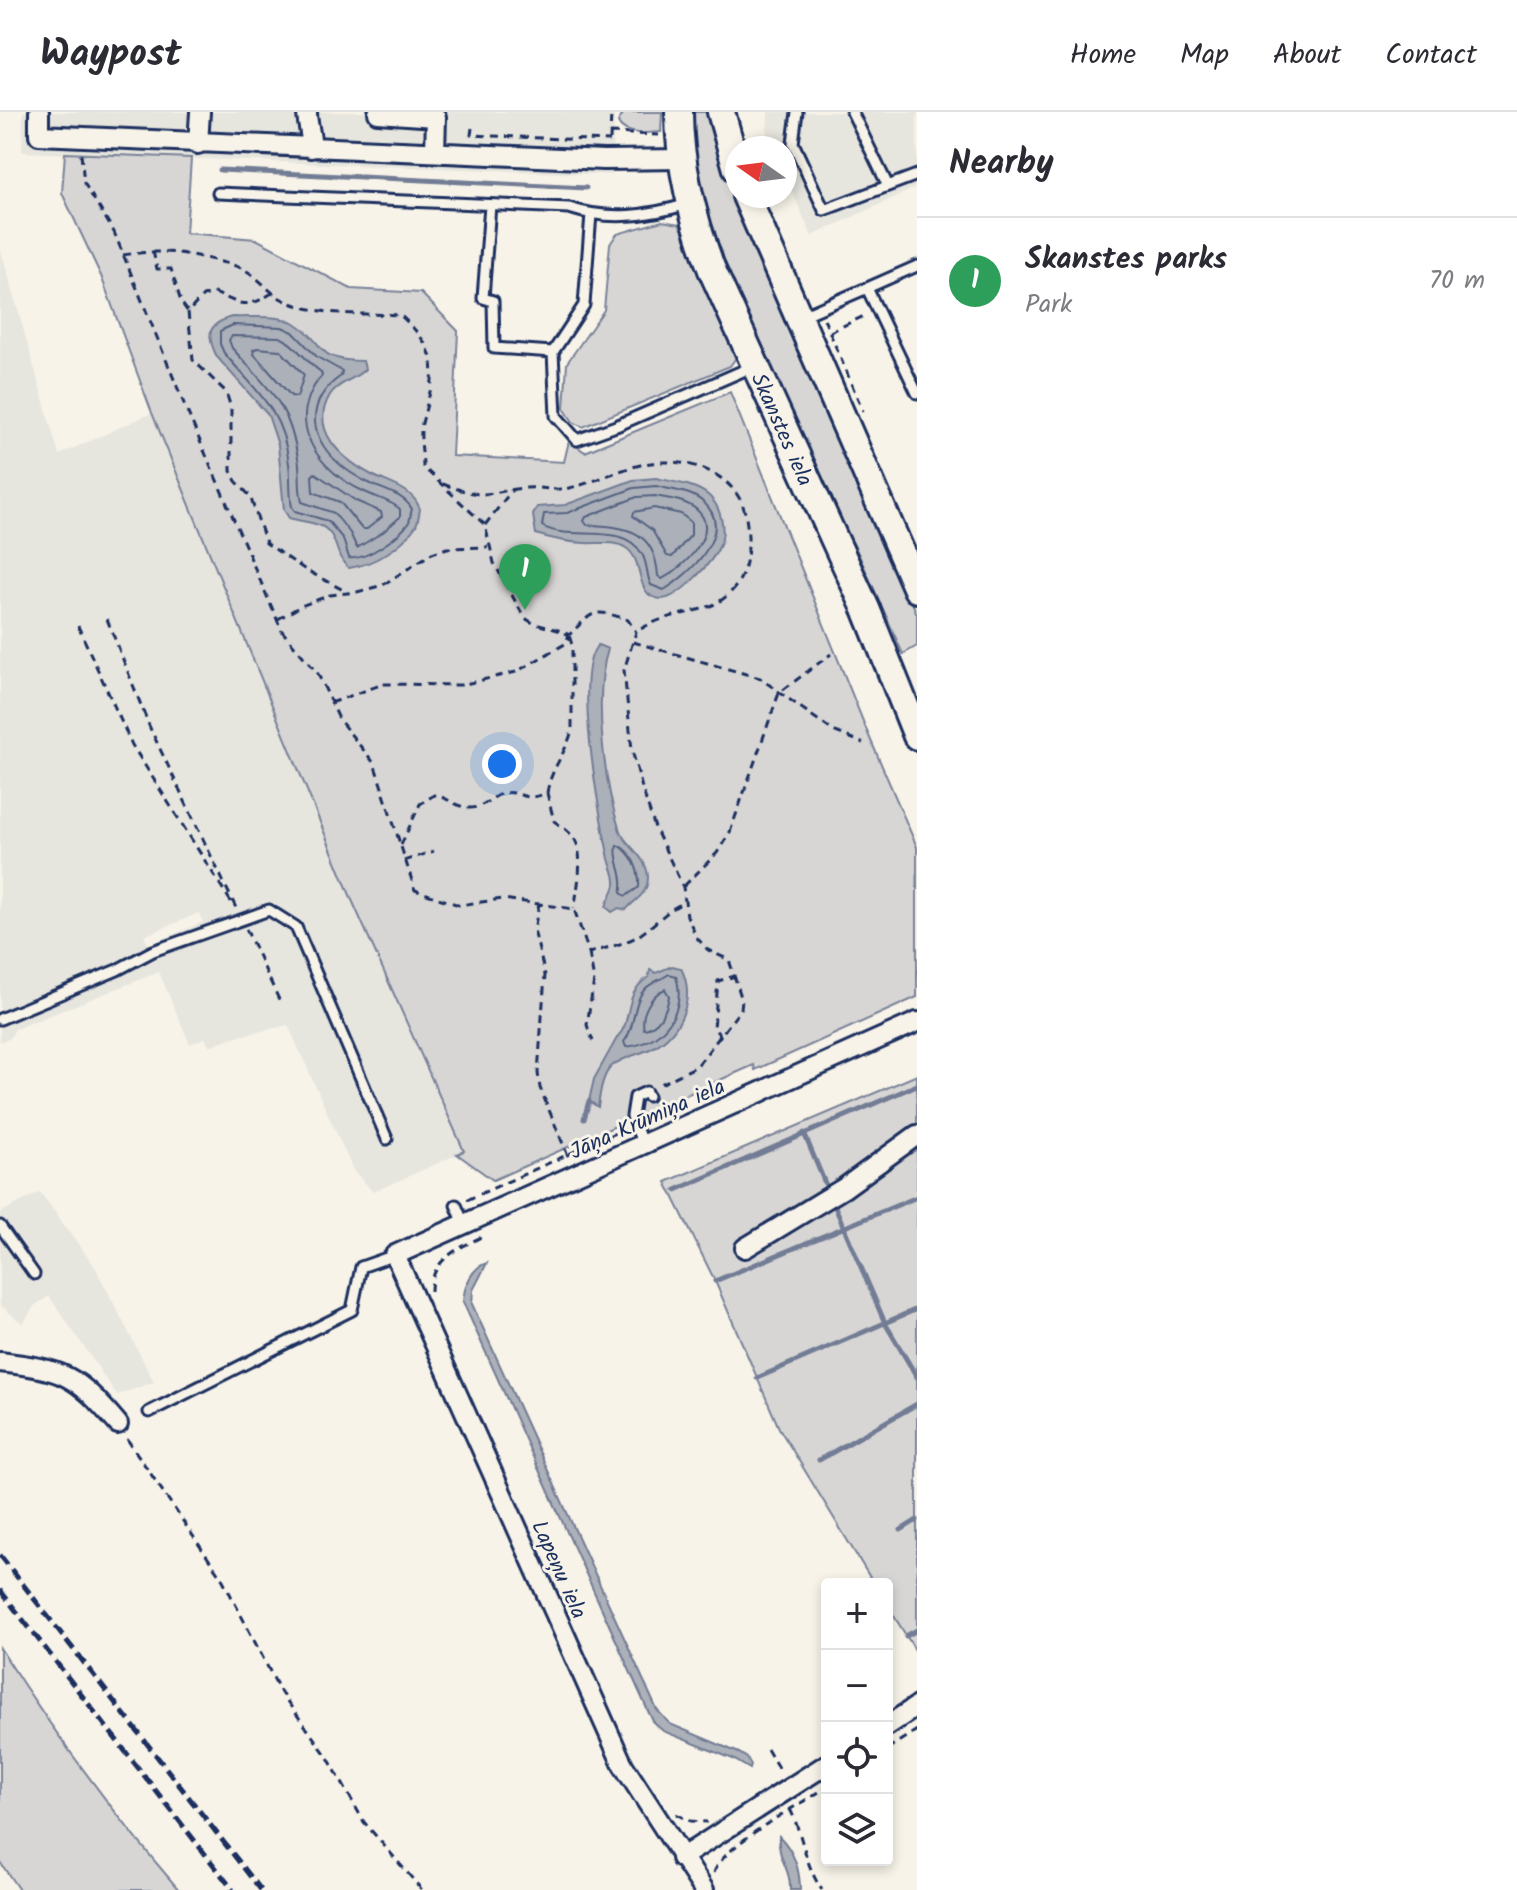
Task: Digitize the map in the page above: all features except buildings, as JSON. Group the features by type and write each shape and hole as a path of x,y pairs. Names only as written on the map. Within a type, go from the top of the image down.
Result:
{"main road":[{"path":"721,112 728,136"},
{"name":"Skanstes iela","path":"672,123 691,203 712,270 867,611 909,693 917,736"},
{"path":"751,208 917,589"}],"street":[{"path":"39,112 39,135 198,144 312,140 435,152 604,160 683,159"},
{"path":"198,144 200,112"},
{"path":"307,112 312,140"},
{"path":"312,140 320,122 320,112"},
{"path":"378,113 436,117 435,152"},
{"name":"Jāņa Krūmiņa iela","path":"395,1255 917,1022"},
{"path":"745,1248 844,1188 917,1135"},
{"name":"Lapeņu iela","path":"395,1255 623,1765 703,1889"},
{"path":"0,1362 46,1368 72,1378 93,1395 118,1424"},
{"path":"893,1722 916,1708"},
{"path":"681,1858 821,1768"}],"lane":[{"path":"797,112 793,143 824,210 917,175"},
{"path":"852,112 888,186"},
{"path":"218,193 569,208 591,214 641,216 691,203"},
{"path":"490,205 483,298 493,301 494,348 553,352"},
{"path":"591,214 584,305 553,352 556,416 577,440 754,366"},
{"path":"798,319 917,266"},
{"path":"867,288 917,393"},
{"path":"0,1019 117,970 153,951 269,910 296,927 387,1139"},
{"path":"643,1146 632,1116 635,1097 647,1094"},
{"path":"456,1205 465,1226"},
{"path":"0,1226 34,1274"},
{"path":"149,1412 352,1310 361,1267 395,1255"}],"path":[{"path":"617,112 611,114 610,134 672,123"},
{"path":"472,128 471,135 610,141"},
{"path":"82,138 81,173 84,183 104,212 278,619 290,641 318,674 340,721 374,763 415,890 459,905 503,899 574,909"},
{"path":"123,255 153,251 188,253 244,269 285,301 335,314 400,315 422,339 434,374 421,426 423,467 485,525 494,563 524,617 530,622 550,626 569,635 572,645 572,730 570,740 552,770 547,793 554,821 569,832 577,844 578,895 574,909 589,953 594,980 587,1025 593,1041"},
{"path":"153,251 157,269 171,269 181,302 188,312 193,360 226,392 231,408 231,471 250,496 266,543 304,569 347,592"},
{"path":"188,312 203,296 215,293 237,305 253,304 272,293"},
{"path":"830,332 877,310"},
{"path":"440,484 480,494 524,488 566,489 654,462 687,464 708,470 725,480 738,495 745,512 749,536 748,560 732,590 718,602 700,610 670,615 636,632 624,670 632,750 655,828 683,887 687,916 697,938 708,950 729,960 742,1000 741,1009 697,1066 647,1094"},
{"path":"485,525 512,490"},
{"path":"278,619 301,606 383,585 432,553 447,548 488,547"},
{"path":"331,703 383,684 461,685 516,672 565,644 585,617 595,612 628,620 636,632"},
{"path":"107,619 150,728 281,1004"},
{"path":"78,626 132,745 241,919"},
{"path":"633,642 760,678 833,731 863,743"},
{"path":"683,887 717,853 730,832 779,693 831,654"},
{"path":"400,846 420,804 434,795 466,808 476,807 505,793 533,799 547,793"},
{"path":"404,861 434,851"},
{"path":"589,953 641,934 670,908 685,902"},
{"path":"539,904 534,930 545,975 538,1073 540,1088 567,1155"},
{"path":"721,1037 714,1028 718,981 735,976"},
{"path":"456,1205 635,1124"},
{"path":"431,1294 435,1271 447,1254 490,1232"},
{"path":"118,1424 223,1580 281,1693 327,1756 364,1822 422,1890"},
{"path":"893,1745 917,1730"},
{"path":"767,1749 784,1779"},
{"path":"703,1889 713,1881 717,1860 821,1791"},
{"path":"786,1803 801,1831 810,1871 822,1890"},
{"path":"667,1807 694,1825"},
{"path":"690,1821 707,1822 714,1819"}],"shaded area":[{"path":"23,112 614,112 612,175 22,152"},
{"path":"624,112 662,112 661,132 625,130 618,122"},
{"path":"689,112 710,112 725,161 725,208 740,208 917,614 917,646 903,654 857,551 802,448 714,241 700,198"},
{"path":"768,112 917,112 917,187 812,236 797,203 797,136 767,136"},
{"path":"65,153 191,158 186,233 256,239 351,289 421,293 458,331 452,456 564,462 569,441 585,452 730,392 917,847 917,997 755,1070 754,1065 493,1180 457,1154 464,1151 352,900 152,413 101,276 62,193"},
{"path":"662,221 679,224 684,232 738,355 730,366 583,427 573,422 564,408 567,363 604,310 610,244 617,234"},
{"path":"0,247 59,455 152,413 352,900 465,1151 373,1192 353,1170 288,1025 209,1046 205,1038 190,1044 159,972 15,1029 9,1039 0,1042","holes":["199,913 203,922 148,945 144,936"]},
{"path":"917,1075 917,1653 893,1615 893,1578 870,1578 779,1428 715,1281 666,1182"},
{"path":"40,1192 95,1267 154,1382 117,1395 49,1296 34,1306 23,1324 0,1305 0,1213"},
{"path":"0,1648 85,1772 179,1890 19,1890 0,1862"}],"water":[{"path":"232,317 288,320 305,330 335,358 363,361 365,369 330,395 323,420 331,442 339,451 370,474 405,491 420,509 415,527 402,542 385,554 349,568 327,530 289,518 284,510 278,445 268,415 217,357 211,342 213,327"},
{"path":"656,478 690,486 708,495 719,512 722,527 721,541 710,561 685,587 668,598 652,597 647,592 636,561 626,548 611,543 572,542 536,534 533,515 537,507 565,505 633,480"},
{"path":"598,645 608,649 601,691 601,715 609,789 620,831 644,863 648,877 646,888 626,910 619,908 612,912 606,907 615,880 599,809 588,712 587,683 591,660"},
{"path":"672,966 681,968 687,991 678,1024 652,1048 612,1066 604,1079 598,1107 589,1101 594,1079 623,1030 635,991 649,977 650,970 656,973"},
{"path":"487,1263 473,1290 472,1304 657,1710 670,1724 747,1758 750,1769 663,1731 654,1723 463,1302 470,1278"},
{"path":"779,1836 795,1860 800,1890 790,1890"}],"waterway":[{"path":"220,170 586,188"},
{"path":"676,1190 917,1085"},
{"path":"584,1119 589,1101"},
{"path":"804,1133 829,1193"},
{"path":"715,1281 917,1197"},
{"path":"833,1202 885,1323 917,1377"},
{"path":"757,1378 917,1309"},
{"path":"819,1460 917,1404"},
{"path":"901,1530 917,1520"},
{"path":"906,1636 917,1630"}],"railway":[{"path":"0,1555 261,1890"},
{"path":"0,1590 233,1890"}],"place":[{"name":"Skanstes parks","path":"525,610"}]}
